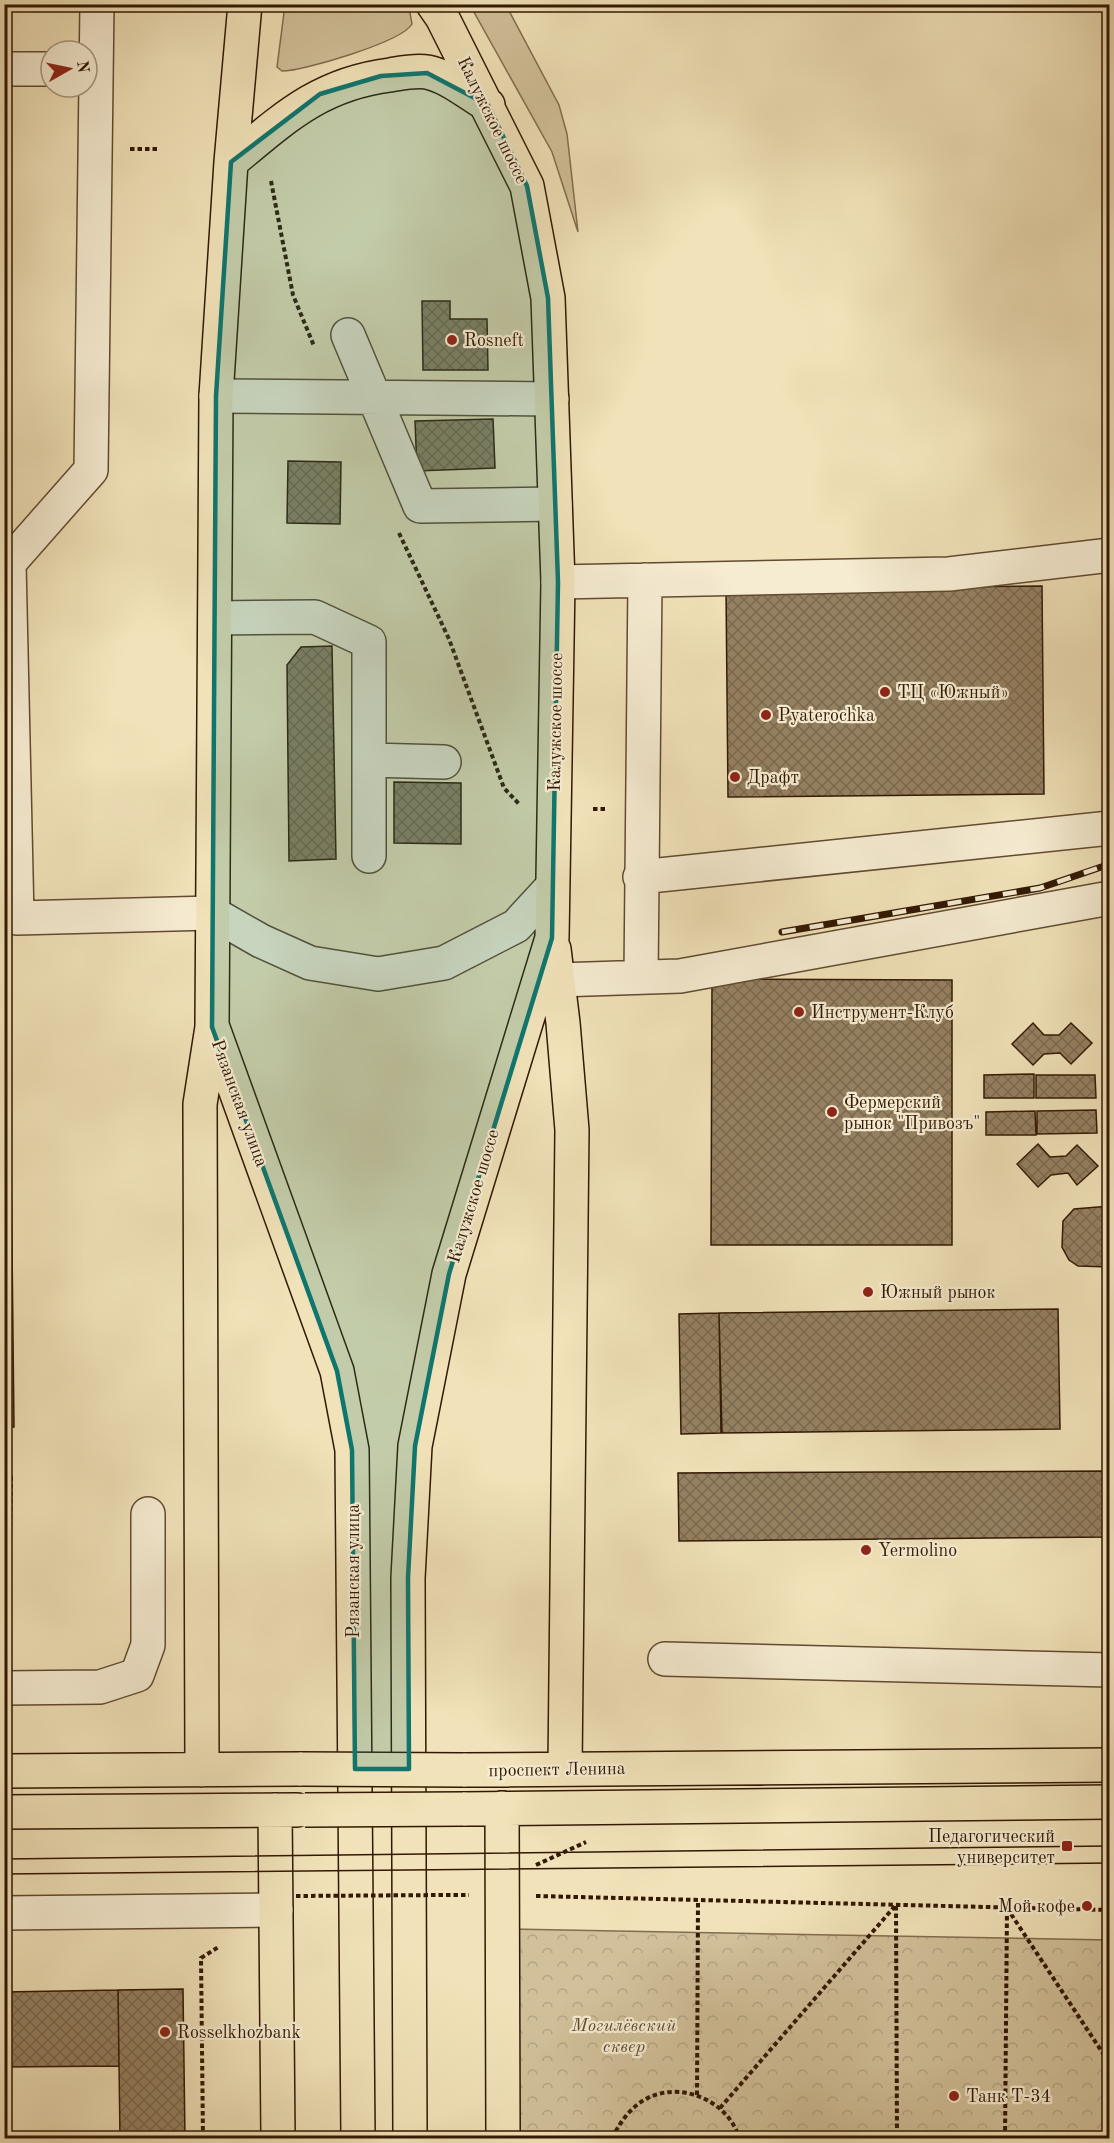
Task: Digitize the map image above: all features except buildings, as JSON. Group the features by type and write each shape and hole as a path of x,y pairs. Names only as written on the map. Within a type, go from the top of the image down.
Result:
{"main road":[{"path":"202,1770 200,1104 213,1027 216,396 231,162 245,4"},
{"name":"Калужское шоссе","path":"410,2139 408,1578 415,1446 449,1274 552,938 551,888 558,582 548,298 527,186 488,105 433,4"},
{"path":"231,162 296,109 320,94 348,83 381,76 427,72 441,77 488,105"},
{"path":"552,938 572,1130 565,1768"},
{"name":"Рязанская улица","path":"213,1027 337,1371 352,1450 358,2139"},
{"name":"проспект Ленина","path":"4,1771 1110,1765"},
{"path":"4,1812 1110,1802"},
{"path":"502,1808 503,2139"},
{"path":"278,2139 290,1810"}],"street":[{"path":"94,39 97,4"},
{"path":"4,69 39,69"},
{"path":"92,99 91,470 7,563 16,918 212,913 261,941 310,963 378,974 444,963 516,926 551,888"},
{"path":"348,335 420,506 555,504"},
{"path":"216,396 552,399"},
{"path":"558,582 949,574 1110,555"},
{"path":"641,977 640,877 645,580"},
{"path":"214,618 315,617 369,642 369,855"},
{"path":"370,760 444,762"},
{"path":"640,877 1110,828"},
{"path":"558,980 680,976 1110,898"},
{"path":"4,1688 100,1687 136,1675 148,1645 148,1514"},
{"path":"665,1659 1110,1670"},
{"path":"4,1913 286,1903"}],"path":[{"path":"512,4 515,11"},
{"path":"593,809 607,809"},
{"path":"9,1601 11,1475"},
{"path":"502,1895 529,1868 566,1853 591,1839"},
{"path":"286,1903 446,1895 502,1895 1110,1910"},
{"path":"698,1900 698,2095"},
{"path":"720,2108 896,1906"},
{"path":"896,1906 897,2139"},
{"path":"1007,1908 1110,2064"},
{"path":"1005,2139 1007,1908"},
{"path":"203,2139 201,1958 229,1940"},
{"path":"612,2139 625,2115 646,2099 672,2092 698,2095 720,2108 737,2129 740,2139"}],"highlighted area":[{"path":"427,73 488,105 527,186 548,298 558,582 552,938 449,1274 415,1446 408,1578 409,1769 355,1769 352,1450 337,1371 212,1027 216,396 231,162 320,94 381,76"}],"green space":[{"path":"285,5 404,5 410,13 412,24 404,31 372,47 330,61 282,71 277,67"},
{"path":"470,5 506,5 559,105 567,134 578,232 552,152"},
{"name":"Могилёвский сквер","path":"510,1929 1109,1940 1109,2138 512,2138"}],"tram line":[{"path":"4,1859 1110,1846"},
{"path":"4,1874 1110,1863"}],"railway":[{"path":"782,932 1040,888 1110,864"}],"place":[{"name":"Rosneft","path":"452,340"},
{"name":"ТЦ «Южный»","path":"885,692"},
{"name":"Pyaterochka","path":"766,715"},
{"name":"Драфт","path":"735,777"},
{"name":"Инструмент-Клуб","path":"799,1012"},
{"name":"Фермерский рынок \"Привозъ\"","path":"832,1112"},
{"name":"Южный рынок","path":"868,1292"},
{"name":"Yermolino","path":"866,1550"},
{"name":"Педагогический университет","path":"1067,1846"},
{"name":"Мой кофе","path":"1087,1906"},
{"name":"Rosselkhozbank","path":"165,2032"},
{"name":"Танк Т-34","path":"954,2096"}]}
